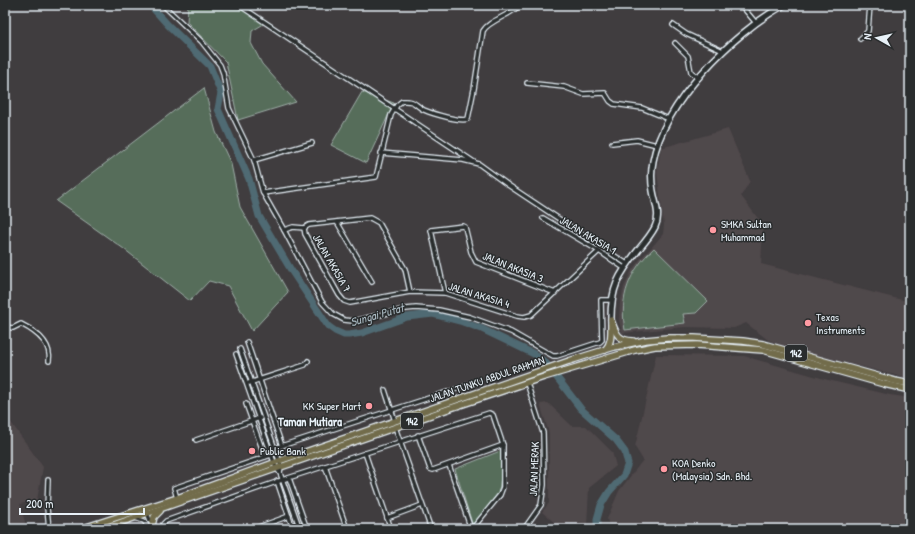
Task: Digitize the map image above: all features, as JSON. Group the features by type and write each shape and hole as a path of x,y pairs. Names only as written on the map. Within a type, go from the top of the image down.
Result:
{"main road":[{"path":"605,350 610,341 612,300 616,284 626,266 651,234 657,222 657,212 651,181 653,161 657,145 669,119 699,78 723,51 756,23 784,5"},
{"path":"611,320 615,332 621,339 632,341 646,340"},
{"path":"572,369 607,355 614,347 611,320"},
{"name":"JALAN TUNKU ABDUL RAHMAN","path":"80,529 177,498 395,424 556,366 614,347 646,340 694,338 754,342 910,384"},
{"name":"JALAN TUNKU ABDUL RAHMAN","path":"395,424 544,377 635,350 659,345 697,344 763,350 910,390"},
{"path":"614,347 623,350 643,346 659,345"},
{"name":"JALAN TUNKU ABDUL RAHMAN","path":"102,529 148,514 278,464"},
{"path":"151,528 156,514 163,508"}],"street":[{"path":"164,5 201,41 220,65 224,77 228,108 254,160 263,192 322,302 327,309 340,318 353,321 406,309 416,308 439,310 470,317 510,332 553,356 600,342 602,340 601,300 612,300"},
{"path":"239,5 474,162 484,166 508,185 626,266"},
{"path":"263,192 372,178 377,175 381,153 394,108 402,101 409,101 426,111 459,120 468,119 470,115 483,30 486,26 509,14 520,5"},
{"path":"742,5 756,23"},
{"path":"860,39 868,31 870,5"},
{"path":"673,25 686,34 723,51"},
{"path":"675,43 688,56 691,72 699,78"},
{"path":"527,83 564,87 583,94 605,93 614,104 642,108 669,119"},
{"path":"612,143 637,140 657,145"},
{"path":"254,160 312,143"},
{"path":"381,153 474,162"},
{"path":"284,230 293,227 304,228 309,225 370,218 379,223 405,269 410,292"},
{"name":"JALAN AKASIA 1","path":"543,218 626,266"},
{"path":"337,222 372,282"},
{"name":"JALAN AKASIA 3","path":"445,293 432,230 463,226 466,229 471,252 476,262 555,293"},
{"name":"JALAN AKASIA 7","path":"304,228 305,234 339,295 344,301 350,303"},
{"path":"555,293 599,251"},
{"name":"JALAN AKASIA 4","path":"350,303 410,292 445,293 524,317 530,315 555,293"},
{"path":"5,327 13,328 21,324 40,336 50,354 49,361"},
{"path":"247,342 282,446"},
{"path":"240,349 275,448 282,480 300,529"},
{"path":"567,353 569,362"},
{"path":"236,354 271,455 278,464"},
{"path":"246,384 305,365 308,360"},
{"path":"275,448 391,409 478,382"},
{"name":"JALAN MERAK","path":"524,529 541,505 544,484 544,433 527,383"},
{"path":"385,390 400,441 431,529"},
{"path":"246,404 265,457"},
{"path":"164,529 163,524 166,521 282,480 486,413 493,415 503,445 504,481 501,491 472,529"},
{"path":"196,440 264,417"},
{"path":"418,435 430,469 433,470 503,445"},
{"path":"365,453 391,529"},
{"path":"177,498 174,488 271,455"},
{"path":"449,465 472,529"},
{"path":"325,466 347,529"},
{"path":"289,478 307,529"},
{"path":"48,480 47,508 49,529"},
{"path":"277,482 293,529"},
{"path":"387,518 422,505"},
{"path":"146,508 151,528"},
{"path":"254,529 289,516"},
{"path":"134,518 139,519 151,528"}],"shaded area":[{"name":"SMKA Sultan Muhammad","path":"728,129 750,181 741,196 763,225 761,264 910,302 910,379 789,348 768,340 746,323 734,328 685,327 622,333 619,320 620,303 624,287 632,270 663,234 664,225 657,172 661,148"},
{"path":"656,355 744,356 828,380 890,395 910,398 910,529 610,529 607,519 619,491 643,460 635,447"},
{"path":"548,403 572,426 586,426 612,452 616,466 589,488 587,525 607,529 562,529 542,512 549,503 549,433 540,404"},
{"path":"5,417 7,417 43,467 37,500 20,504 25,522 21,529 5,529"}],"green space":[{"path":"188,5 240,5 267,22 252,31 251,43 262,64 296,102 238,120 226,62 187,22"},
{"path":"204,88 216,132 231,164 240,207 288,292 252,331 228,286 209,281 190,301 124,249 56,201"},
{"path":"362,92 394,103 366,163 331,145"},
{"path":"654,248 708,301 696,313 683,314 685,323 625,330 623,306 628,285 638,266"},
{"path":"500,451 503,458 499,492 473,526 455,469"}],"waterway":[{"name":"Sungai Putat","path":"150,5 210,66 221,93 218,109 249,179 259,216 291,270 328,326 344,335 349,335 362,333 407,317 433,314 460,321 482,329 534,354 545,362 581,409 616,440 625,452 628,463 624,475 609,492 601,505 597,519 597,529"}],"place":[{"name":"SMKA Sultan Muhammad","path":"713,230"},
{"name":"Texas Instruments","path":"808,323"},
{"name":"KK Super Mart","path":"369,406"},
{"name":"Public Bank","path":"252,451"},
{"name":"KOA Denko (Malaysia) Sdn. Bhd.","path":"664,469"}],"district":[{"name":"Taman Mutiara","path":"310,422"}]}
